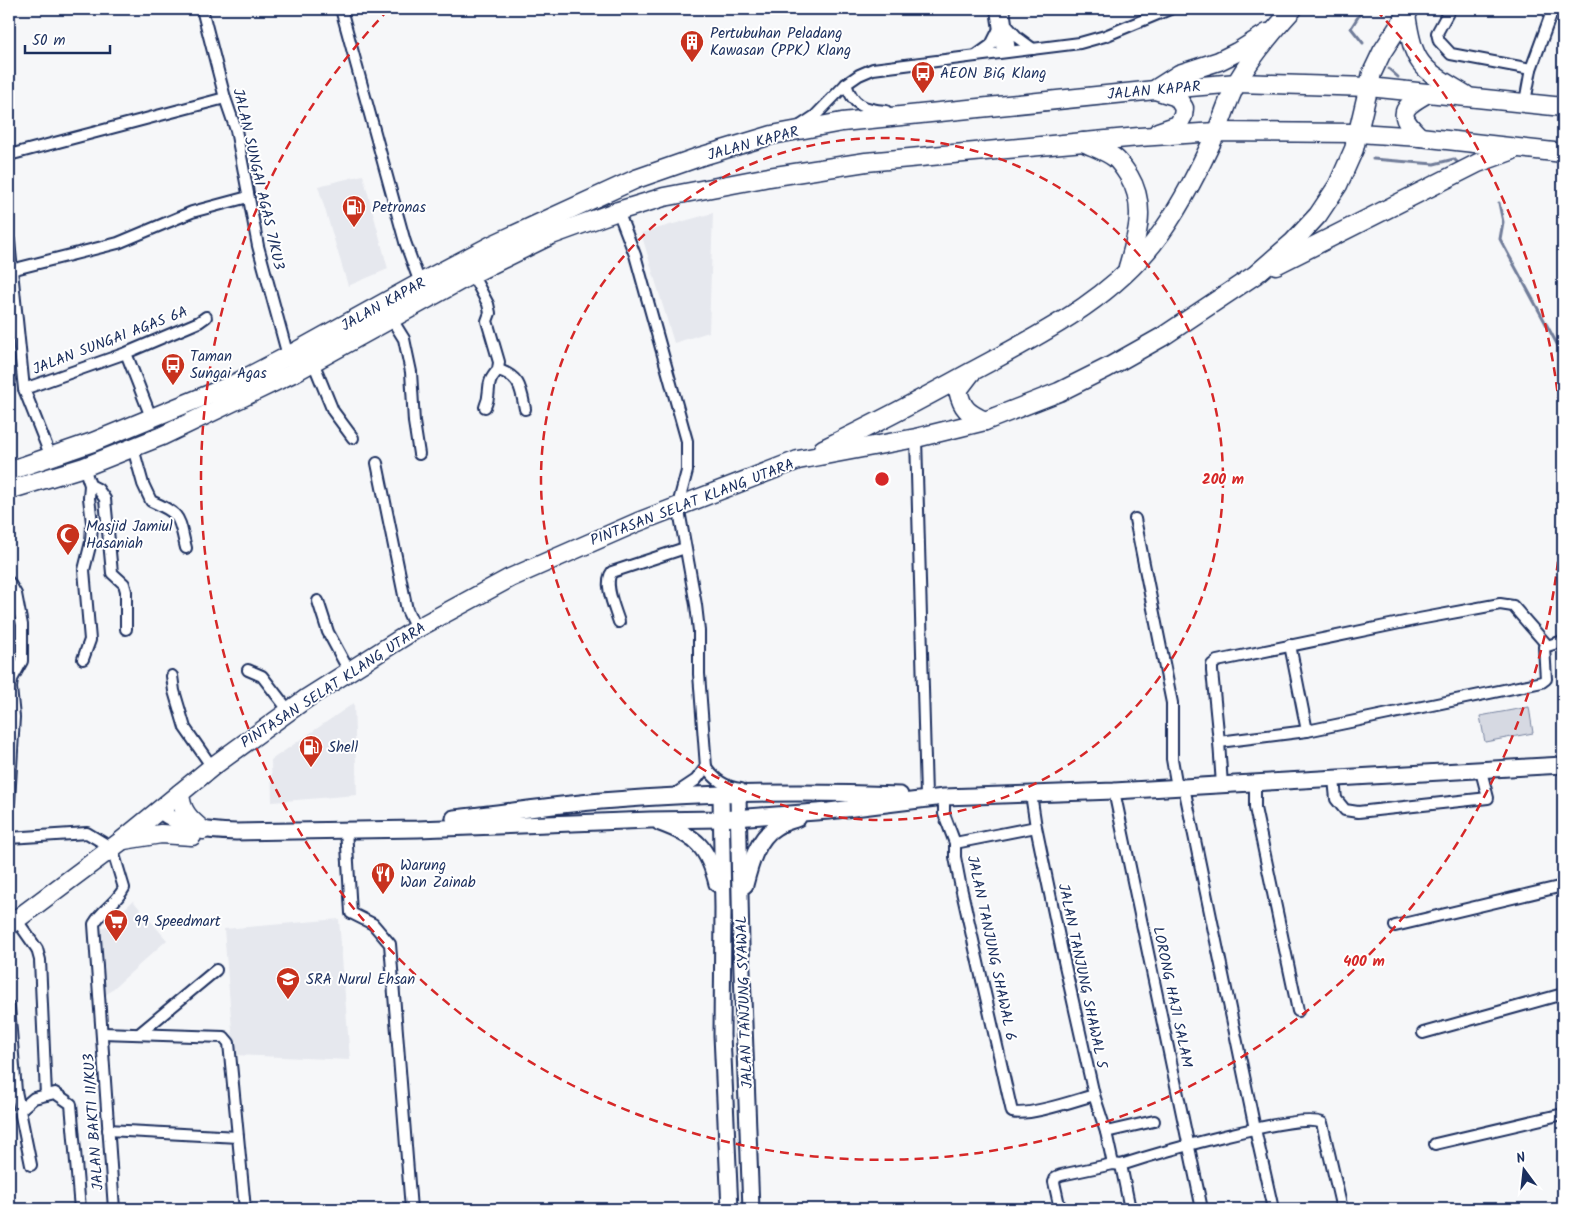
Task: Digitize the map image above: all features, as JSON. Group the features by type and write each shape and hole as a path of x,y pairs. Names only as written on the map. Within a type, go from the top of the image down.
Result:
{"highway":[{"name":"PINTASAN SELAT KLANG UTARA","path":"12,922 117,844 212,767 289,711 416,629 518,574 678,505 802,459 866,429 1052,329 1089,304 1126,274 1161,233 1190,186 1237,83 1262,45 1293,9"},
{"name":"PINTASAN SELAT KLANG UTARA","path":"802,459 916,438 984,421 1059,392 1162,337 1255,274 1293,242 1318,215 1338,185 1354,149 1372,73 1382,52 1408,12"},
{"path":"1408,12 1410,43 1422,65 1432,74 1470,97"},
{"path":"1154,90 1179,74 1237,52 1278,26"},
{"name":"JALAN KAPAR","path":"9,471 94,442 234,384 492,245 636,179 760,138 842,122 1237,83 1369,87 1563,107"},
{"path":"1139,137 1168,130 1178,125 1183,116 1184,108 1177,97 1154,90"},
{"path":"1420,137 1407,125 1404,117 1406,108 1412,102 1428,93"},
{"name":"JALAN KAPAR","path":"9,490 84,467 133,448 291,374 472,274 549,236 618,211 664,197 770,177 866,162 1139,137 1216,132 1358,133 1420,137 1563,153"},
{"path":"1083,142 1115,158 1134,184 1140,218 1138,233 1126,274"},
{"path":"1255,274 1295,256 1478,163 1518,149"},
{"path":"971,372 958,390 960,401 970,414 984,421"},
{"path":"180,793 185,813 198,833"},
{"path":"117,844 153,834 198,833"}],"main road":[{"path":"362,829 600,801 782,794 867,793 944,796 1031,794 1482,771 1563,765"},
{"name":"JALAN TANJUNG SYAWAL","path":"738,795 741,946 751,1209"},
{"name":"JALAN TANJUNG SYAWAL","path":"720,796 723,908 722,1035 730,1209"},
{"path":"156,812 198,833 418,829 650,820 721,820 829,811 944,796"},
{"path":"741,902 748,872 759,844 775,827 798,818 829,811"},
{"path":"650,820 689,835 705,850 714,873 723,908"}],"street":[{"name":"JALAN SUNGAI AGAS 7/KU3","path":"202,9 240,147 258,246 288,356"},
{"path":"341,9 405,242 420,283"},
{"path":"996,9 1003,27 1033,49"},
{"path":"1004,9 1003,27 1006,52"},
{"path":"791,131 815,116 846,84 858,75 873,69 1080,43 1105,36 1170,9"},
{"path":"1450,9 1437,34 1438,41 1451,54 1531,69"},
{"path":"1525,102 1531,69 1553,9"},
{"path":"976,56 992,45 1003,27"},
{"path":"846,84 849,95 864,107 914,115"},
{"path":"9,155 225,98"},
{"path":"12,270 118,242 192,212 248,197"},
{"path":"618,211 635,255 685,434 687,471 678,505 699,631 699,674 706,767 714,777 732,788 782,794"},
{"path":"9,241 24,389 51,457"},
{"path":"472,274 488,304 490,313 487,322 499,362 498,370 488,384 489,399 486,407"},
{"name":"JALAN SUNGAI AGAS 6A","path":"24,389 126,353 199,322 206,317"},
{"path":"391,318 404,339 411,372 414,422 419,454"},
{"path":"126,353 151,417"},
{"path":"313,362 333,412 353,438"},
{"path":"498,370 508,373 515,378 521,390 525,409"},
{"path":"916,438 926,796"},
{"path":"133,448 143,484 151,501 170,509 178,518 186,548"},
{"path":"378,463 407,610 416,629"},
{"path":"83,659 90,640 84,570 91,542 92,523 89,498 90,485 84,467"},
{"path":"90,485 98,489 105,499 112,573 124,584 126,591 126,629"},
{"path":"1135,519 1172,703 1172,759 1180,787 1273,1209"},
{"path":"618,622 608,584 609,576 612,572 686,548"},
{"path":"9,582 16,594 22,625 22,661 12,679 11,688 14,717 9,800"},
{"path":"318,601 328,632 349,671"},
{"path":"1222,785 1212,665 1217,661 1500,604 1513,606 1547,645"},
{"path":"1219,742 1307,731 1542,682 1546,679 1544,647 1563,641"},
{"path":"1290,645 1307,731"},
{"path":"248,670 262,676 289,711"},
{"path":"172,676 185,728 212,767"},
{"path":"668,798 696,780 706,767"},
{"path":"1334,779 1336,799 1345,810 1358,812 1488,798 1482,771"},
{"path":"1255,783 1255,808 1298,1011"},
{"name":"LORONG HAJI SALAM","path":"1114,790 1202,1209"},
{"name":"JALAN TANJUNG SHAWAL 5","path":"1031,794 1036,827 1094,1095 1130,1209"},
{"name":"JALAN TANJUNG SHAWAL 6","path":"944,796 944,814 955,843 955,857 960,883 1012,1112 1018,1114 1052,1107 1094,1095"},
{"path":"955,843 1036,827"},
{"path":"346,829 351,913 373,924 390,944 411,1209"},
{"path":"9,838 87,833 117,844"},
{"name":"JALAN BAKTI 11/KU3","path":"114,1209 94,924 99,914 119,898 124,888 117,844"},
{"path":"1395,926 1563,886"},
{"path":"12,922 37,948 40,960 46,1095"},
{"path":"139,1034 216,970"},
{"path":"1422,1033 1563,994"},
{"path":"9,1007 16,1091 31,1165"},
{"path":"102,1033 224,1037 229,1043 245,1209"},
{"path":"20,1110 34,1098 55,1093 71,1104 80,1209"},
{"path":"1435,1144 1563,1114"},
{"path":"1060,1209 1054,1182 1056,1177 1117,1164 1255,1129 1317,1120 1322,1123 1342,1209"},
{"path":"1106,1132 1154,1121"},
{"path":"108,1130 238,1137"}],"shaded area":[{"path":"363,175 388,269 348,286 318,186"},
{"path":"713,213 709,332 674,343 641,233"},
{"path":"354,703 357,795 272,802 271,760"},
{"path":"1529,707 1533,733 1485,742 1480,716"},
{"path":"133,901 167,940 106,995 98,933"},
{"name":"SRA Nurul Ehsan","path":"339,919 350,1060 234,1055 224,929"}],"waterway":[{"path":"1363,9 1351,28 1363,43"},
{"path":"1389,69 1398,77"},
{"path":"1373,159 1434,164 1454,159 1460,165"},
{"path":"1499,203 1503,222 1500,239 1563,355"}],"place":[{"name":"Pertubuhan Peladang Kawasan (PPK) Klang","path":"692,63"},
{"name":"AEON BiG Klang","path":"923,94"},
{"name":"Petronas","path":"354,228"},
{"name":"Taman Sungai Agas","path":"173,386"},
{"name":"Masjid Jamiul Hasaniah","path":"68,556"},
{"name":"Shell","path":"311,768"},
{"name":"Warung Wan Zainab","path":"383,895"},
{"name":"99 Speedmart","path":"116,942"},
{"name":"SRA Nurul Ehsan","path":"288,1000"}]}
